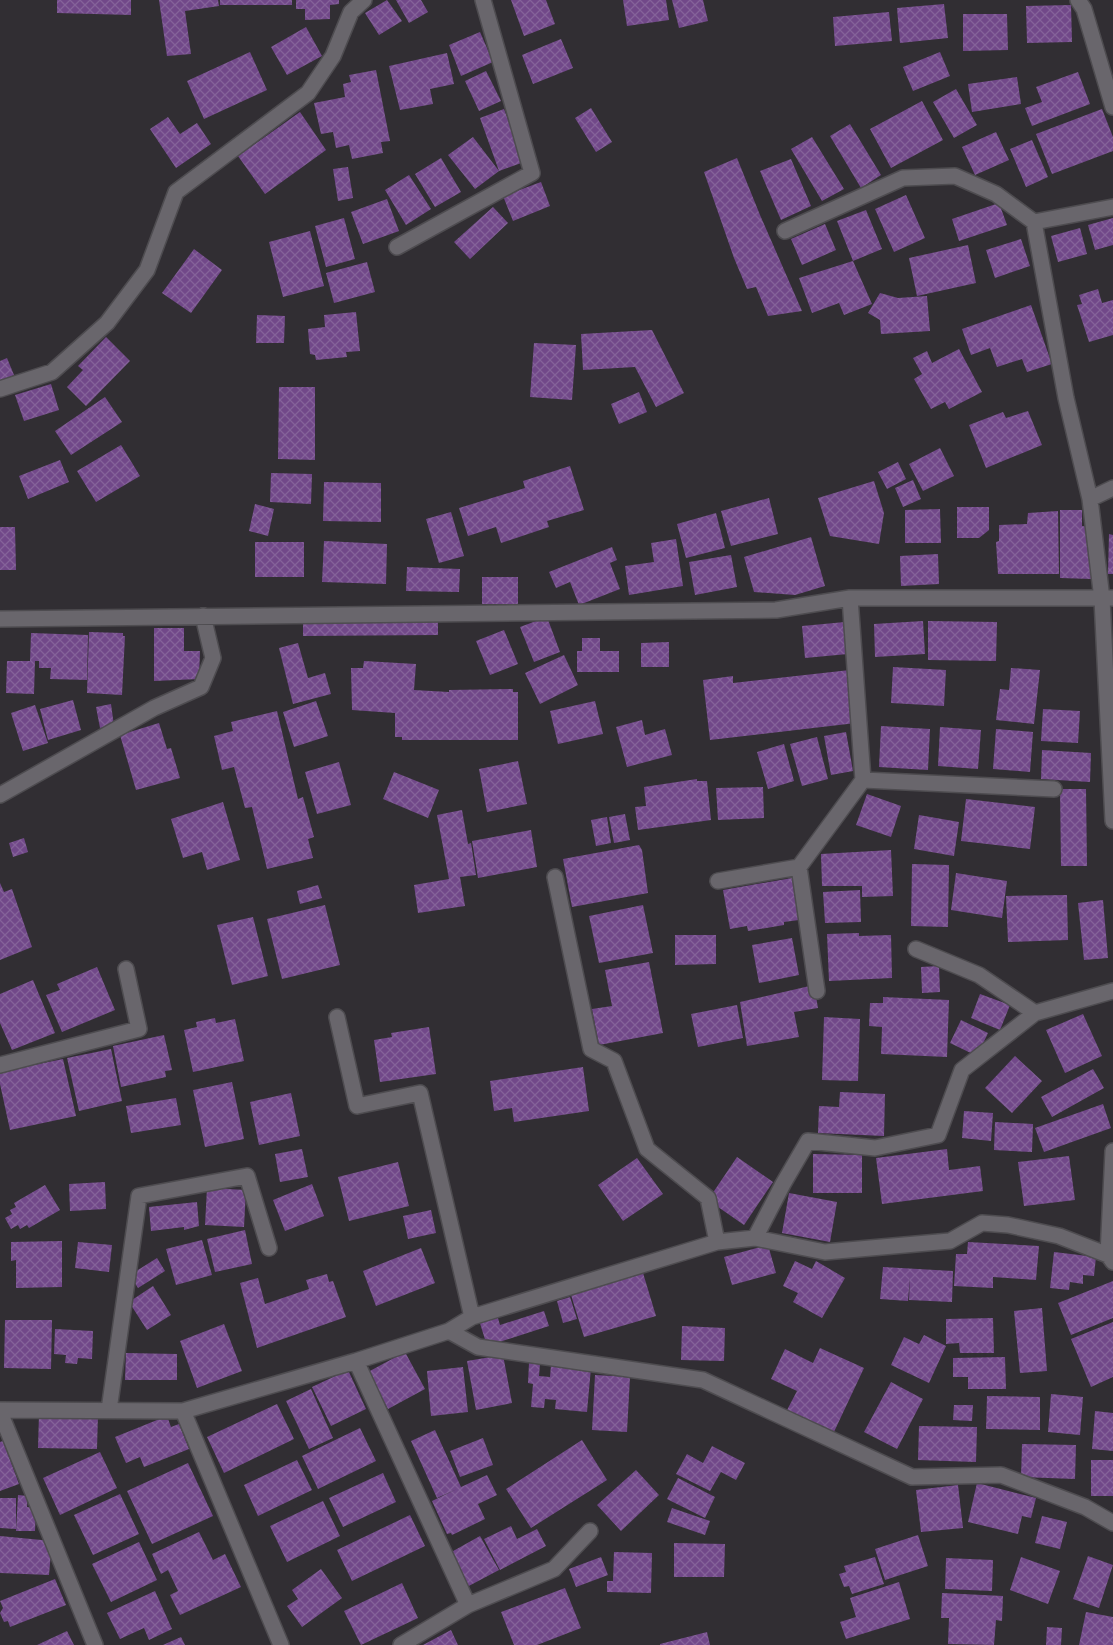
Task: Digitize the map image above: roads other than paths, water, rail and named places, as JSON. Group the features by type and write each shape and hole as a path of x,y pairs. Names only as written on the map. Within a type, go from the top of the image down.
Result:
{"street":[{"path":"0,389 52,372 107,323 147,270 176,192 308,93 334,56 351,12 364,0"},
{"path":"397,247 532,173 483,0"},
{"path":"1078,0 1084,9 1113,107"},
{"path":"785,231 903,178 955,176 996,194 1034,222 1066,398 1090,499 1108,599 1113,821"},
{"path":"1034,222 1113,207"},
{"path":"1090,499 1113,488"},
{"path":"0,619 776,610 850,598 1108,599"},
{"path":"817,991 799,867 862,780 850,598"},
{"path":"0,795 154,708 201,687 213,658 203,616"},
{"path":"862,780 1054,789"},
{"path":"718,881 799,867"},
{"path":"555,877 591,1049 614,1061 647,1149 708,1198 717,1242"},
{"path":"916,949 979,975 1035,1013"},
{"path":"0,1065 139,1029 126,969"},
{"path":"755,1238 783,1184 808,1142 875,1148 938,1135 962,1070 1035,1013 1113,991"},
{"path":"337,1017 357,1106 420,1093 472,1317"},
{"path":"95,1645 0,1411 182,1411 356,1361 450,1331 472,1317 717,1242 755,1238 825,1252 950,1241 982,1223 1008,1225 1058,1236 1111,1256 1113,1151"},
{"path":"109,1410 139,1196 247,1176 269,1248"},
{"path":"450,1331 478,1347 703,1380 912,1477 1001,1474 1085,1507 1113,1523"},
{"path":"356,1361 468,1606"},
{"path":"182,1411 280,1645"},
{"path":"401,1645 468,1606 554,1570 590,1531"}]}
